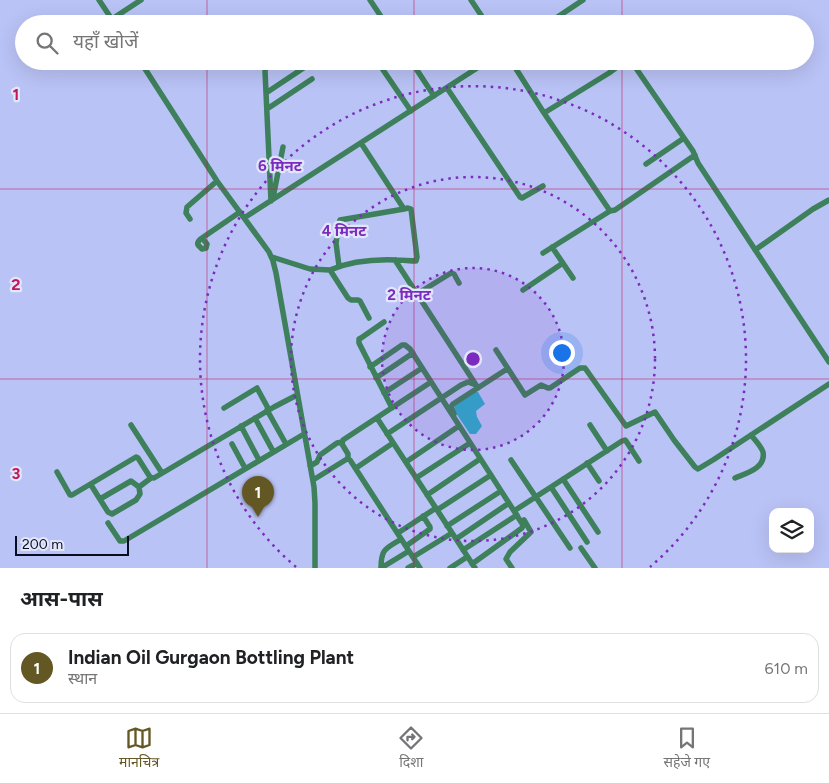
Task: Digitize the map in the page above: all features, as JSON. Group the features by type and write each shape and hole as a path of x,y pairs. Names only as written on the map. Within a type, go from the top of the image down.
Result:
{"street":[{"path":"99,0 110,15"},
{"path":"122,15 141,0"},
{"path":"370,0 380,15"},
{"path":"471,0 480,15"},
{"path":"560,15 583,0"},
{"path":"146,70 218,181 272,257 312,480 315,503 315,568"},
{"path":"265,70 272,201"},
{"path":"266,93 300,70"},
{"path":"383,70 411,111"},
{"path":"417,70 434,96"},
{"path":"244,218 474,70"},
{"path":"517,70 610,211"},
{"path":"544,113 613,70"},
{"path":"637,70 684,138 698,163 829,362"},
{"path":"266,109 312,79"},
{"path":"447,88 520,198 543,186"},
{"path":"646,164 684,138"},
{"path":"361,143 404,209"},
{"path":"272,201 283,147"},
{"path":"543,253 610,211 615,210 695,155"},
{"path":"190,219 186,212 186,207 218,181"},
{"path":"755,250 813,209 829,200"},
{"path":"272,257 310,269 330,270 339,266 360,262 415,261 417,259 412,212 408,208 340,220 336,243 339,266"},
{"path":"202,238 240,212"},
{"path":"552,247 573,278"},
{"path":"395,260 477,386"},
{"path":"523,290 563,263"},
{"path":"330,270 348,298 360,301 369,318"},
{"path":"416,294 451,273 460,283"},
{"path":"384,322 359,339 360,347 392,408"},
{"path":"370,367 402,345 407,346 501,491 517,512 524,525 522,528 473,566 377,418"},
{"path":"496,350 524,395 541,385 550,388 580,368 585,368 626,426 655,412 696,468 703,466 829,384"},
{"path":"376,378 413,353"},
{"path":"384,393 422,368"},
{"path":"507,369 477,386 453,404 451,408 531,532 510,552 506,559 512,568"},
{"path":"310,466 316,462 321,454 431,382"},
{"path":"387,434 466,383 469,382 477,386"},
{"path":"224,408 257,388 286,444"},
{"path":"139,487 151,478 297,395"},
{"path":"255,418 273,451"},
{"path":"131,425 162,473"},
{"path":"590,425 607,450"},
{"path":"241,426 259,460"},
{"path":"406,462 459,426"},
{"path":"108,522 119,539 124,541 304,434"},
{"path":"736,478 758,468 761,463 762,452 752,435"},
{"path":"463,550 517,512 536,496 620,442 625,440 639,461"},
{"path":"342,442 348,454 348,459 356,468 417,563"},
{"path":"356,468 393,443"},
{"path":"416,478 470,443"},
{"path":"232,444 245,468"},
{"path":"57,472 71,495 137,457 151,478"},
{"path":"312,480 348,459"},
{"path":"427,495 480,459"},
{"path":"512,460 570,548"},
{"path":"587,463 599,481"},
{"path":"381,568 382,553 385,549 423,516 491,475"},
{"path":"563,479 598,532"},
{"path":"91,485 100,499 109,513 114,514 139,497 139,487 131,481 100,499"},
{"path":"551,487 587,542"},
{"path":"447,526 501,491"},
{"path":"456,539 509,503"},
{"path":"381,568 430,529 423,516"},
{"path":"408,568 417,563 452,533"},
{"path":"581,548 595,568"},
{"path":"450,568 467,557"}],"water":[{"path":"474,391 478,392 485,404 476,411 482,426 476,434 470,434 454,410 455,403"}],"place":[{"name":"Indian Oil Gurgaon Bottling Plant","path":"258,517"}]}
